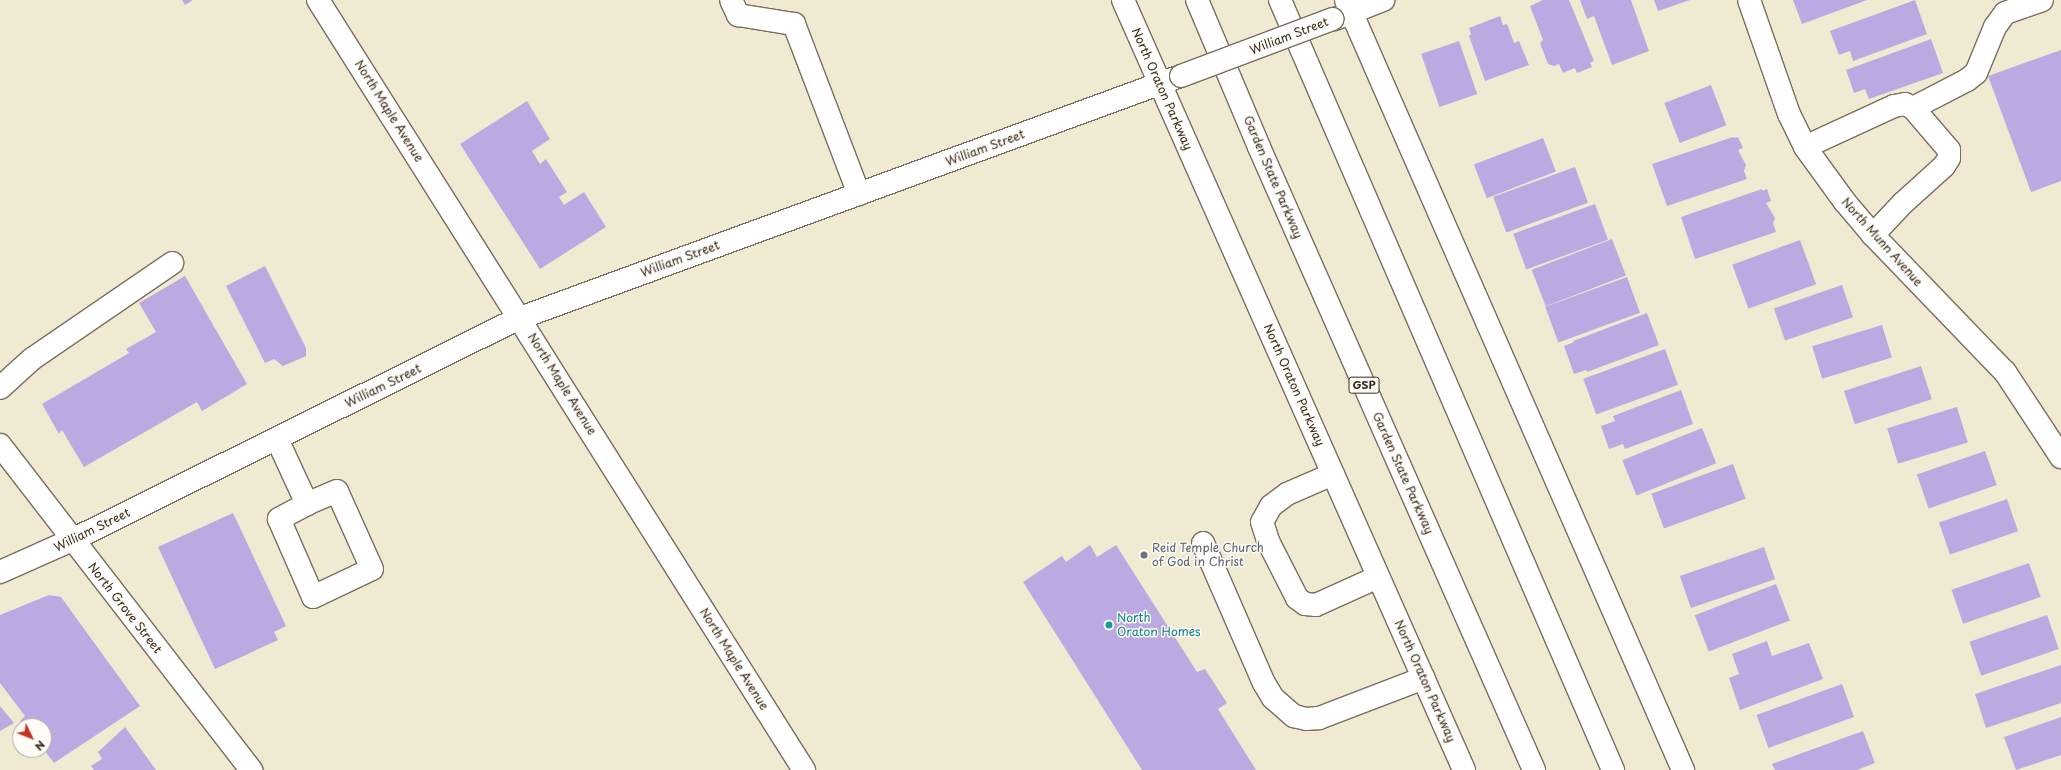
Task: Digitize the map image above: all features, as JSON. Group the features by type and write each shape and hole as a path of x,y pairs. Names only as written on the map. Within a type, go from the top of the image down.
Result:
{"main road":[{"name":"North Maple Avenue","path":"318,0 804,770"},
{"path":"731,0 738,15 794,24 859,194"},
{"name":"North Oraton Parkway","path":"1123,0 1464,770"},
{"name":"Garden State Parkway","path":"1197,0 1259,147 1534,770"},
{"path":"1280,0 1613,770"},
{"name":"William Street","path":"0,572 72,540 520,318 1181,76 1343,10 1383,0"},
{"name":"North Munn Avenue","path":"1749,0 1790,114 1805,147 1844,202 1873,235 2005,372 2061,456"},
{"path":"1913,108 1968,80 1976,73 1995,27 2005,13 2042,0"},
{"path":"1343,10 1683,770"},
{"path":"1805,147 1894,106 1905,104 1913,108 1949,150 1949,158 1944,166 1902,203 1873,235"},
{"path":"0,388 32,359 172,263"},
{"path":"277,439 307,504"},
{"name":"North Grove Street","path":"0,445 247,769"},
{"path":"1333,474 1287,494 1271,506 1262,522 1269,543 1297,598 1305,604 1316,605 1378,577"},
{"path":"337,491 372,569 313,597 279,519 307,504 337,491"},
{"path":"1203,543 1264,683 1273,698 1294,716 1306,719 1319,718 1424,678"}],"building":[{"path":"182,0 193,0 185,5"},
{"path":"1543,0 1569,0 1594,61 1590,63 1592,67 1577,73 1575,68 1563,73 1559,64 1554,66 1548,64 1540,43 1543,40 1530,6"},
{"path":"1580,0 1631,0 1649,51 1612,65 1594,16 1587,19"},
{"path":"1654,0 1690,0 1658,11"},
{"path":"1793,0 1867,0 1802,24"},
{"path":"1915,0 1927,34 1853,61 1850,51 1839,55 1830,31"},
{"path":"1500,16 1503,25 1507,24 1514,43 1519,41 1529,65 1485,81 1469,36 1471,34 1469,28"},
{"path":"1931,39 1943,73 1869,99 1865,89 1854,93 1846,70"},
{"path":"1459,41 1477,94 1439,107 1421,54"},
{"path":"2061,50 2061,181 2031,192 1988,76"},
{"path":"1711,85 1726,125 1680,143 1664,103"},
{"path":"527,101 550,139 532,151 540,164 546,159 567,192 559,197 564,205 584,192 606,227 540,269 460,144"},
{"path":"1733,137 1738,137 1743,148 1738,150 1746,165 1744,171 1747,179 1667,206 1652,164"},
{"path":"1543,138 1556,172 1487,198 1474,165"},
{"path":"1575,167 1588,203 1506,232 1493,197"},
{"path":"1762,189 1762,191 1767,189 1771,201 1766,203 1775,218 1773,223 1776,232 1695,259 1681,217"},
{"path":"1595,204 1608,240 1526,269 1513,234"},
{"path":"1612,239 1626,275 1546,306 1532,270"},
{"path":"1800,240 1816,284 1748,309 1732,265"},
{"path":"265,266 306,348 306,356 283,366 274,359 265,363 226,286"},
{"path":"185,276 247,384 202,411 197,402 84,467 62,430 59,434 42,404 129,353 126,349 156,332 139,303"},
{"path":"1627,277 1640,313 1558,342 1545,307"},
{"path":"1842,285 1853,317 1785,341 1774,308"},
{"path":"1647,313 1659,345 1587,372 1586,370 1574,374 1564,346 1574,342 1573,341"},
{"path":"1882,325 1892,358 1822,379 1812,346"},
{"path":"1665,349 1678,385 1596,414 1583,379"},
{"path":"1921,366 1932,399 1855,424 1844,391"},
{"path":"1681,390 1693,424 1625,449 1623,444 1609,449 1601,426 1615,421 1613,416"},
{"path":"1957,407 1968,442 1898,464 1887,428"},
{"path":"1702,428 1716,463 1636,495 1622,460"},
{"path":"1985,451 1997,485 1929,508 1917,474"},
{"path":"1733,464 1746,499 1664,529 1651,494"},
{"path":"2007,499 2018,531 1950,555 1939,522"},
{"path":"233,513 286,626 274,632 278,640 215,669 158,547"},
{"name":"North Oraton Homes","path":"1090,545 1097,557 1116,545 1197,672 1205,669 1227,703 1218,709 1256,770 1142,770 1023,582 1062,556 1066,562"},
{"path":"1764,547 1775,579 1691,608 1680,576"},
{"path":"2029,563 2041,597 1963,624 1951,590"},
{"path":"1776,584 1790,620 1709,652 1695,615"},
{"path":"49,595 61,597 140,706 54,763 50,758 52,758 52,718 23,718 25,716 0,683 0,615"},
{"path":"2047,615 2059,649 1981,676 1969,642"},
{"path":"1767,641 1772,656 1809,643 1823,679 1740,710 1729,678 1739,674 1732,654"},
{"path":"2061,665 2061,703 1986,728 1975,694"},
{"path":"1842,684 1854,717 1768,748 1756,715"},
{"path":"0,706 12,721 12,724 0,731"},
{"path":"2061,717 2061,755 2016,770 2004,737"},
{"path":"125,727 156,770 94,770 91,766 102,759 98,752"},
{"path":"1863,731 1875,763 1857,770 1775,770 1772,764"}],"place":[{"name":"Reid Temple Church of God in Christ","path":"1144,555"},
{"name":"North Oraton Homes","path":"1109,625"}]}
